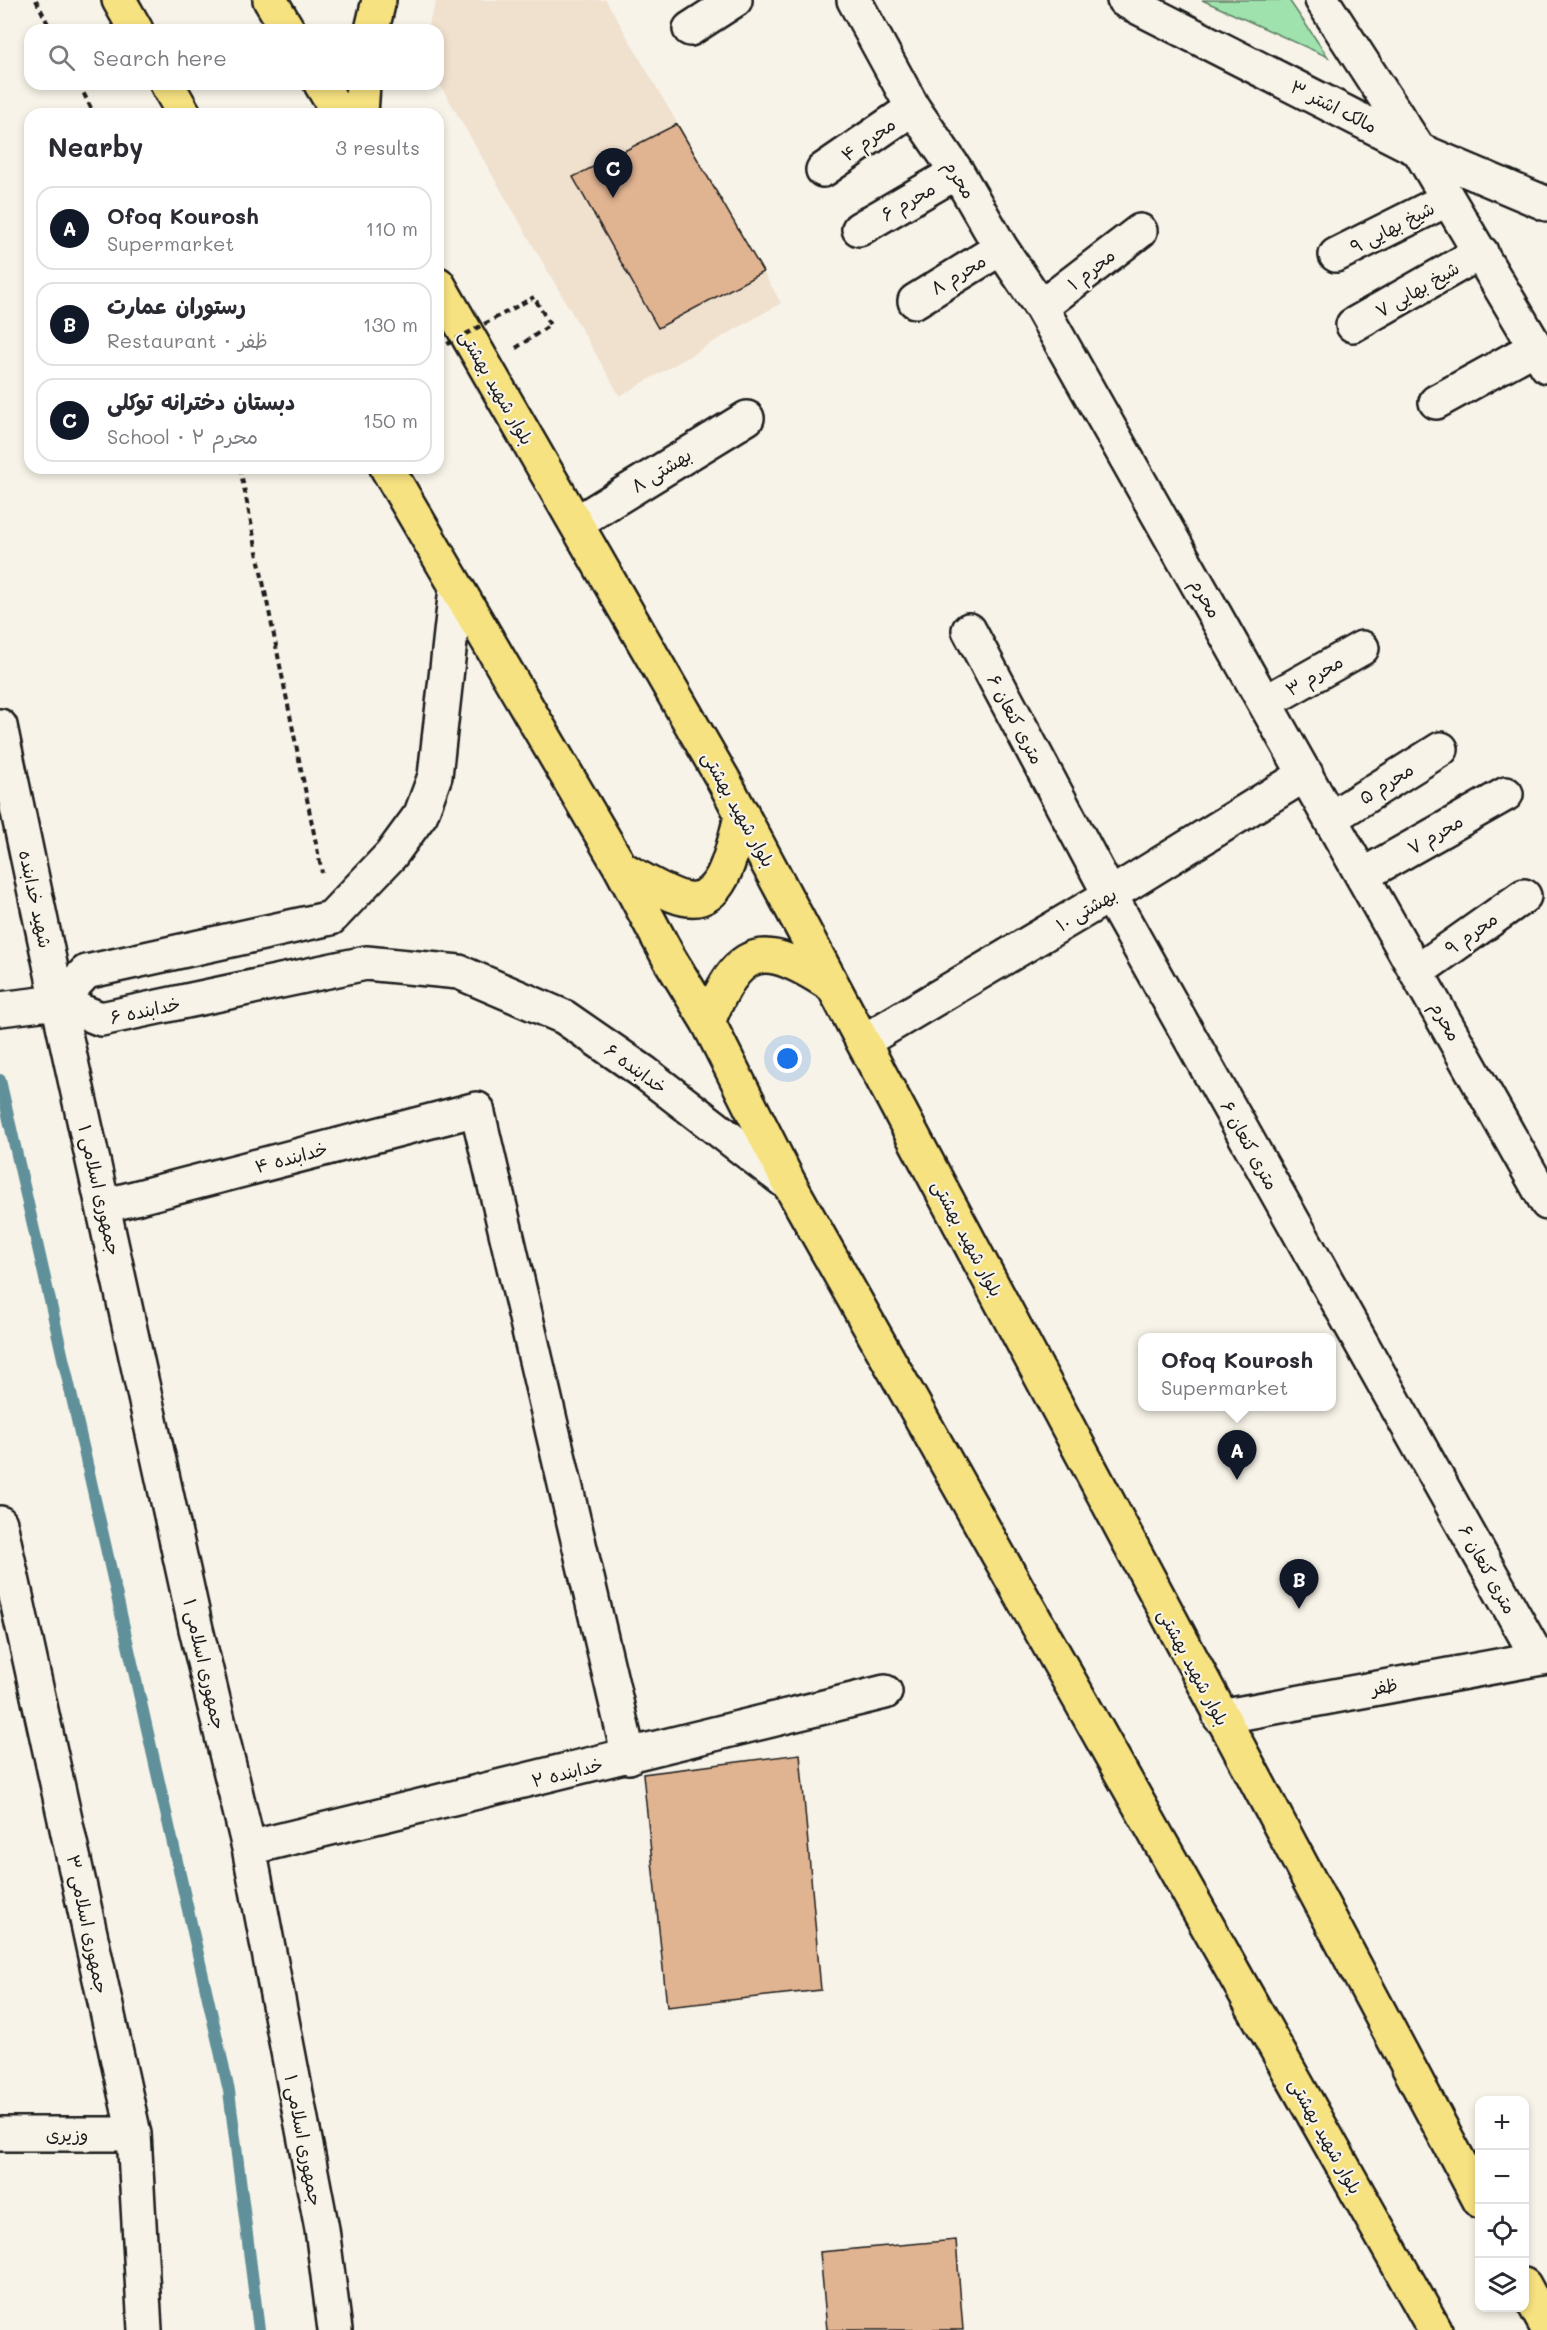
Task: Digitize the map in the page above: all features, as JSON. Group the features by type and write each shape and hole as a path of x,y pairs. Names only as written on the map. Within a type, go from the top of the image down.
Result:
{"main road":[{"path":"119,0 133,24"},
{"path":"270,0 284,24"},
{"path":"373,24 379,0"},
{"path":"170,90 181,108"},
{"path":"325,90 335,108"},
{"path":"361,108 363,90"},
{"name":"بلوار شهید بهشتی","path":"444,294 742,813 1475,2194"},
{"name":"بلوار شهید بهشتی","path":"390,474 621,868 669,958 708,1022 790,1185 1435,2330"},
{"path":"621,868 679,897 696,899 705,895 721,881 742,813"},
{"path":"708,1022 721,989 737,967 758,955 783,958 800,964 835,987"},
{"path":"1529,2294 1547,2327"}],"street":[{"path":"690,29 735,0"},
{"name":"محرم","path":"854,0 913,108 957,172 1001,248 1041,307 1547,1203"},
{"name":"مالک اشتر ۳","path":"1124,0 1419,150 1547,204"},
{"path":"1322,0 1419,150 1541,357 1436,402"},
{"name":"محرم ۴","path":"823,170 913,108"},
{"name":"محرم ۶","path":"859,229 957,172"},
{"name":"شیخ بهایی ۹","path":"1336,255 1448,199"},
{"name":"محرم ۱","path":"1041,307 1140,231"},
{"name":"محرم ۸","path":"915,301 1001,248"},
{"name":"شیخ بهایی ۷","path":"1353,325 1480,252"},
{"name":"بهشتی ۸","path":"576,523 747,418"},
{"path":"0,1009 58,1002 86,972 331,918 391,855 421,814 435,776 456,588"},
{"name":"۶ متری کنعان","path":"969,630 1110,895 1542,1657"},
{"name":"محرم ۳","path":"1266,702 1362,648"},
{"name":"شهید خدابنده","path":"0,726 58,1002"},
{"name":"محرم ۵","path":"1331,818 1441,749"},
{"name":"بهشتی ۱۰","path":"864,1041 1110,895 1306,774"},
{"name":"محرم ۷","path":"1363,875 1506,794"},
{"name":"محرم ۹","path":"1418,971 1524,896"},
{"name":"خدابنده ۶","path":"58,1002 101,1019 366,963 459,972 564,1017 645,1073 790,1185"},
{"name":"جمهوری اسلامی ۱","path":"58,1002 196,1629 249,1848 322,2229 335,2330"},
{"name":"خدابنده ۴","path":"104,1206 477,1109 629,1757"},
{"name":"جمهوری اسلامی ۳","path":"0,1523 134,2134 145,2330"},
{"name":"ظفر","path":"1220,1717 1542,1657"},
{"name":"خدابنده ۲","path":"249,1848 629,1757 885,1692"},
{"name":"وزیری","path":"0,2134 134,2134"}],"path":[{"path":"36,0 48,24"},
{"path":"82,90 91,108"},
{"path":"444,346 534,297 550,325"},
{"path":"241,474 331,918"}],"shaded area":[{"path":"437,0 606,0 781,303 620,396 443,90 444,24 428,24"}],"green space":[{"path":"1202,0 1289,0 1328,57"}],"building":[{"path":"677,124 763,272 658,328 573,177"},
{"path":"800,1754 821,1990 667,2007 643,1774"},
{"path":"956,2240 963,2330 827,2330 820,2252"}],"waterway":[{"path":"0,1080 229,2091 259,2330"}],"place":[{"name":"دبستان دخترانه توکلی","path":"613,198"},
{"name":"Ofoq Kourosh","path":"1237,1480"},
{"name":"رستوران عمارت","path":"1299,1609"}]}
